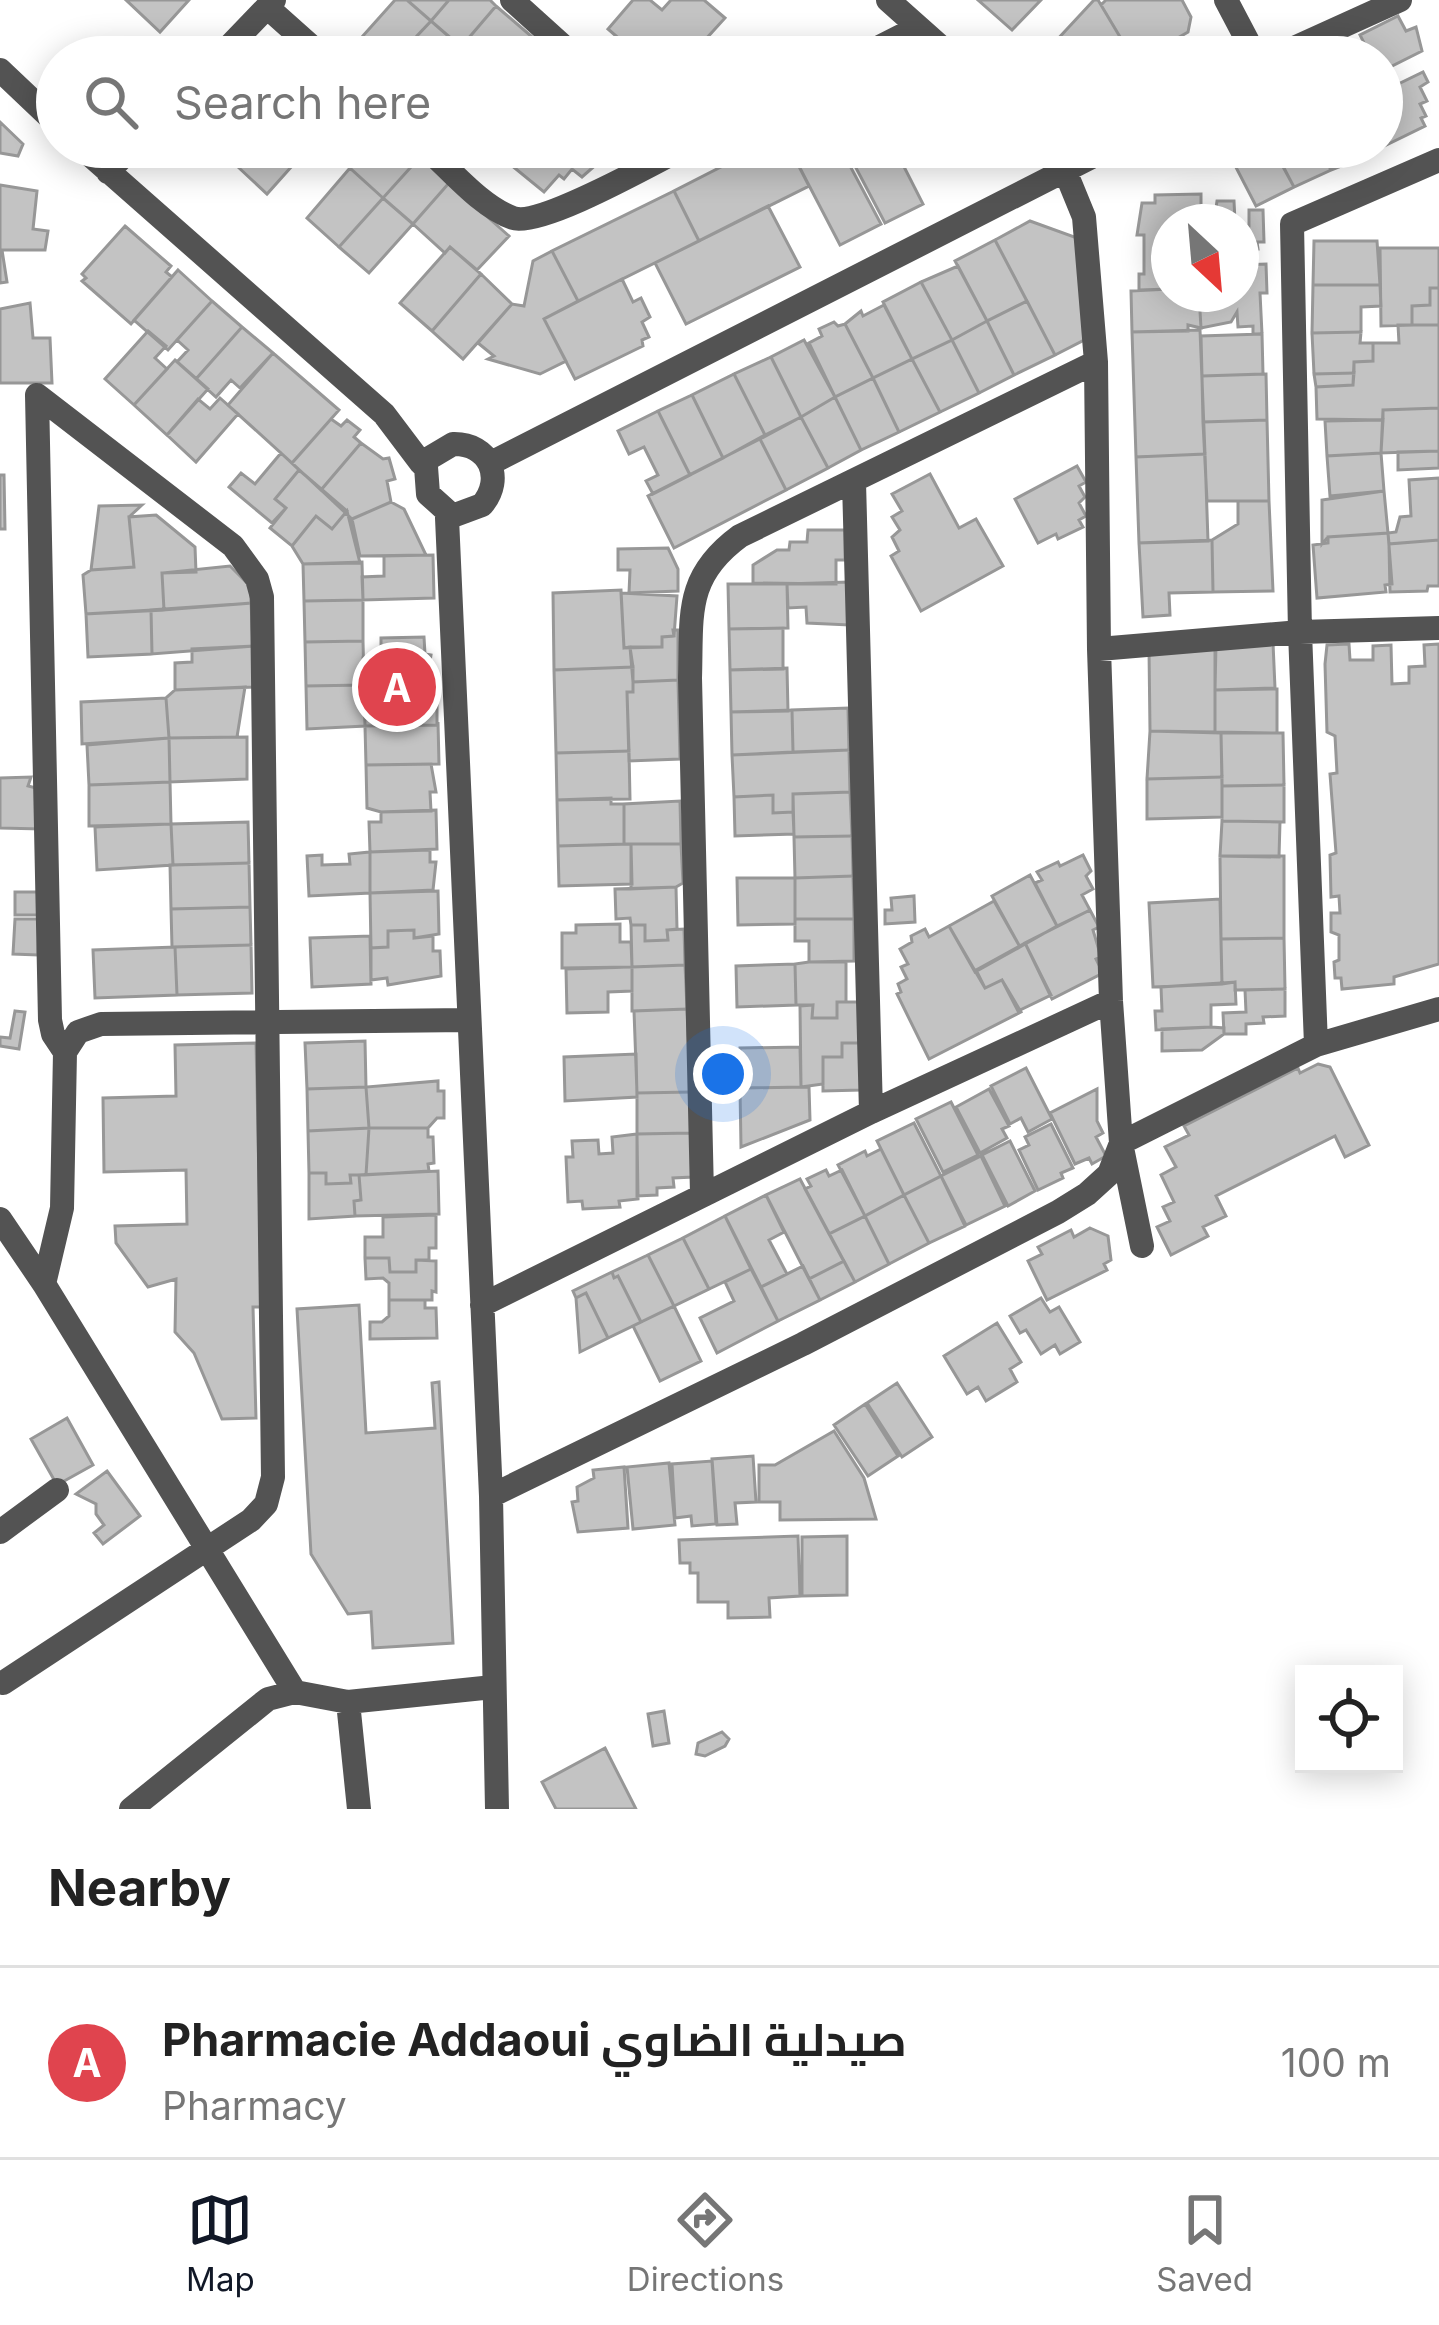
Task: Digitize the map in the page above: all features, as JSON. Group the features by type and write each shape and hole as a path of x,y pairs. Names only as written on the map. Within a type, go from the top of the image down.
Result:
{"street":[{"path":"512,0 552,36"},
{"path":"888,0 927,36"},
{"path":"1226,0 1245,36"},
{"path":"1320,36 1400,0"},
{"path":"239,36 270,4 302,36"},
{"path":"901,36 917,28"},
{"path":"0,70 36,104"},
{"path":"1316,1045 1300,632 1292,224 1439,160"},
{"path":"104,168 384,414 426,467 428,494 448,512 491,1496 497,1809"},
{"path":"108,172 112,168"},
{"path":"449,168 508,217 525,220 639,168"},
{"path":"1062,168 1084,217 1096,362 1099,649 1112,1001 1121,1143 1142,1246"},
{"path":"491,463 1073,168"},
{"path":"702,1194 690,679 698,585 708,564 740,536 1096,362"},
{"path":"3,1683 260,1512 273,1477 262,627 257,579 232,547 38,395 50,1020 65,1052"},
{"path":"421,463 444,447 462,444 479,449 491,463 494,481 488,498 475,510 447,518"},
{"path":"854,482 871,1112"},
{"path":"1099,649 1300,632 1439,628"},
{"path":"482,1305 871,1112 1112,1001"},
{"path":"491,1496 803,1344 1058,1212 1108,1174 1121,1143 1316,1045 1439,1009"},
{"path":"44,1284 62,1208 65,1052 78,1032 101,1024 470,1020"},
{"path":"0,1219 295,1692"},
{"path":"0,1532 57,1490"},
{"path":"131,1809 268,1699 295,1692 348,1702 493,1687"},
{"path":"348,1702 359,1809"}],"building":[{"path":"126,0 189,0 160,32"},
{"path":"395,0 407,0 431,21 417,36 363,36"},
{"path":"407,0 449,0 431,21"},
{"path":"449,0 490,0 496,6 470,36 448,36 431,21"},
{"path":"633,0 650,0 662,10 671,0 704,0 725,18 709,36 616,36 608,29"},
{"path":"978,0 1041,0 1012,30"},
{"path":"1098,0 1119,36 1061,36"},
{"path":"1106,0 1182,0 1191,17 1188,32 1119,36 1101,5"},
{"path":"496,6 531,36 470,36"},
{"path":"1398,16 1406,31 1416,27 1422,51 1403,60 1403,36 1360,35"},
{"path":"431,21 448,36 417,36"},
{"path":"1423,72 1428,82 1420,87 1427,101 1420,104 1425,126 1403,137 1403,82"},
{"path":"0,122 23,144 18,156 0,153"},
{"path":"239,168 290,168 267,194"},
{"path":"350,168 410,168 383,198"},
{"path":"350,168 383,198 339,247 307,218"},
{"path":"410,168 432,168 449,183 413,224 383,198"},
{"path":"515,168 592,168 582,177 572,169 564,179 559,175 544,192"},
{"path":"719,168 800,168 809,186 699,241 674,191"},
{"path":"800,168 851,168 881,224 840,245"},
{"path":"856,168 905,168 923,204 885,223"},
{"path":"1236,168 1284,168 1294,187 1255,204"},
{"path":"1284,168 1330,168 1331,170 1294,187"},
{"path":"449,183 509,236 477,270 450,247 445,253 413,224"},
{"path":"0,185 37,191 33,229 48,231 45,250 2,250 7,282 0,283"},
{"path":"674,191 699,241 578,301 552,251"},
{"path":"1201,194 1201,204 1151,204 1151,290 1139,290 1139,274 1144,274 1144,235 1137,235 1142,203 1155,203 1155,195"},
{"path":"383,198 413,224 369,273 339,247"},
{"path":"768,206 800,267 686,324 655,263"},
{"path":"1259,210 1263,210 1264,242 1259,242"},
{"path":"1030,221 1080,239 1086,339 1055,355 995,240"},
{"path":"125,226 171,266 166,272 172,277 131,324 82,281 86,278 82,274"},
{"path":"995,240 1027,301 987,321 955,261"},
{"path":"1314,241 1377,241 1380,285 1313,285"},
{"path":"450,247 481,274 432,331 400,303"},
{"path":"1380,248 1439,248 1439,288 1430,288 1430,305 1412,306 1412,325 1381,326"},
{"path":"552,251 578,301 544,319 566,361 540,374 488,359 494,356 478,343 512,304 524,306 533,261"},
{"path":"1259,264 1266,264 1267,293 1260,293 1262,334 1253,334 1253,326 1238,327 1237,312 1259,312"},
{"path":"958,266 987,321 952,340 921,282"},
{"path":"178,270 212,301 168,350 134,320"},
{"path":"481,274 512,304 463,359 432,331"},
{"path":"622,279 633,302 641,298 650,317 642,322 649,337 642,340 643,346 575,379 544,319"},
{"path":"921,282 952,340 912,359 883,302"},
{"path":"1313,285 1380,285 1381,306 1361,307 1361,332 1312,333"},
{"path":"1430,288 1439,288 1439,325 1412,325 1412,306 1430,305"},
{"path":"1151,290 1151,312 1200,312 1201,328 1188,325 1188,331 1132,332 1131,291"},
{"path":"212,301 242,327 196,379 177,362 188,350 177,340"},
{"path":"1027,301 1055,355 1014,375 987,321"},
{"path":"30,303 33,338 50,338 52,383 0,383 0,309"},
{"path":"884,305 912,359 873,378 845,324 861,311 863,316"},
{"path":"1200,312 1237,312 1231,322 1201,328"},
{"path":"987,321 1014,375 979,393 952,340"},
{"path":"834,322 845,324 873,378 835,397 809,343 822,336 819,329"},
{"path":"1398,325 1439,325 1439,408 1383,410 1383,420 1317,419 1316,387 1353,385 1354,362 1373,361 1373,343 1399,343"},
{"path":"242,327 273,353 240,388 231,380 216,397 196,379"},
{"path":"1200,330 1205,454 1136,457 1132,332"},
{"path":"148,331 166,346 155,358 167,369 134,405 105,379"},
{"path":"1361,332 1360,343 1373,343 1373,361 1354,362 1354,373 1314,374 1312,333"},
{"path":"1262,334 1263,374 1202,376 1201,336"},
{"path":"804,340 835,397 801,417 771,357"},
{"path":"952,340 979,393 940,412 912,359"},
{"path":"273,353 339,410 292,463 228,405"},
{"path":"771,357 801,417 765,435 734,374"},
{"path":"912,359 940,412 899,432 873,378"},
{"path":"175,360 208,389 167,435 134,405"},
{"path":"1354,373 1353,385 1316,387 1314,374"},
{"path":"734,374 765,435 723,458 692,395"},
{"path":"1266,374 1267,420 1203,422 1202,376"},
{"path":"873,378 899,432 861,450 835,397"},
{"path":"692,395 723,458 690,475 658,411"},
{"path":"835,397 861,450 828,468 801,417"},
{"path":"220,398 238,414 196,462 167,435 198,399 210,409"},
{"path":"1439,408 1439,451 1381,453 1383,410"},
{"path":"658,411 690,475 653,494 646,481 658,475 644,447 629,454 618,431"},
{"path":"801,417 828,468 786,490 760,439"},
{"path":"331,419 341,426 347,420 360,430 354,437 361,443 321,490 292,463"},
{"path":"1267,420 1269,501 1207,501 1203,422"},
{"path":"1383,420 1381,453 1327,456 1325,421"},
{"path":"760,439 786,490 674,548 648,496"},
{"path":"361,443 383,459 389,458 395,479 387,481 391,502 352,519 321,490"},
{"path":"1439,451 1439,468 1398,470 1398,452"},
{"path":"281,453 299,470 275,499 286,508 272,523 229,487 241,473 255,484"},
{"path":"1381,453 1384,491 1330,496 1327,456"},
{"path":"1205,454 1208,541 1139,543 1136,457"},
{"path":"1077,466 1086,482 1079,486 1085,497 1079,503 1086,516 1079,520 1083,527 1038,543 1015,499"},
{"path":"299,470 347,511 332,529 316,516 292,546 270,528 286,508 275,499"},
{"path":"930,474 959,528 976,519 1003,566 921,611 891,556 899,551 892,537 900,530 892,517 902,511 892,494"},
{"path":"0,475 4,475 5,529 0,529"},
{"path":"1439,478 1439,540 1389,544 1388,533 1396,532 1400,517 1411,516 1409,480"},
{"path":"1384,491 1388,533 1328,537 1322,544 1322,500"},
{"path":"1238,501 1269,501 1273,591 1213,592 1212,540 1238,524"},
{"path":"391,502 404,509 426,555 360,556 352,519"},
{"path":"142,505 129,517 134,567 91,570 99,506"},
{"path":"347,511 360,563 303,564 292,546 316,516 332,529"},
{"path":"156,515 195,547 196,572 162,573 164,610 86,614 83,575 91,570 134,567 129,517"},
{"path":"808,530 845,530 845,560 836,560 836,584 753,583 753,565 777,550 789,550 790,542 807,542"},
{"path":"1388,533 1392,584 1385,585 1386,592 1317,598 1313,545 1328,543 1328,537"},
{"path":"1212,540 1213,592 1169,593 1170,615 1143,617 1139,543"},
{"path":"1439,540 1439,586 1390,592 1389,544"},
{"path":"668,548 678,569 678,591 629,593 630,570 618,570 618,549"},
{"path":"433,555 434,598 363,600 362,577 384,576 384,556"},
{"path":"362,562 363,600 304,601 303,564"},
{"path":"230,566 250,586 251,603 164,610 162,573"},
{"path":"848,582 849,625 807,623 806,607 788,608 787,584"},
{"path":"728,584 787,584 788,628 729,629"},
{"path":"621,590 624,648 630,647 633,667 554,670 553,593"},
{"path":"621,593 677,596 674,636 662,637 662,647 624,648"},
{"path":"363,600 363,641 305,642 304,601"},
{"path":"251,603 253,646 152,654 151,610"},
{"path":"151,610 152,654 88,657 86,614"},
{"path":"783,628 783,669 730,670 729,629"},
{"path":"673,630 678,630 678,680 633,682 630,647 662,647 662,637 674,636"},
{"path":"424,637 425,654 431,655 427,680 437,680 437,725 365,726 363,658 381,657 381,638"},
{"path":"363,641 364,685 306,686 305,642"},
{"path":"1216,643 1273,643 1275,688 1215,690"},
{"path":"1349,644 1350,660 1373,660 1373,646 1391,645 1392,684 1409,683 1409,667 1425,666 1424,645 1439,644 1439,964 1394,977 1394,984 1342,989 1334,962 1339,960 1339,935 1331,932 1331,913 1340,913 1339,896 1331,897 1330,855 1336,853 1330,774 1337,773 1335,736 1327,732 1325,664 1327,645"},
{"path":"253,646 255,687 175,690 175,663 192,662 192,649"},
{"path":"1215,647 1215,732 1150,731 1149,649"},
{"path":"633,667 633,692 627,692 629,751 556,753 554,670"},
{"path":"787,668 788,711 731,712 730,670"},
{"path":"678,680 680,759 629,761 627,692 633,692 633,682"},
{"path":"364,685 365,726 307,729 306,686"},
{"path":"245,687 237,737 169,738 166,698 175,690"},
{"path":"1277,689 1277,733 1215,732 1215,690"},
{"path":"166,698 169,738 82,744 81,702"},
{"path":"848,708 849,750 793,752 792,710"},
{"path":"792,710 793,752 732,755 731,712"},
{"path":"438,722 439,764 366,765 365,726"},
{"path":"1150,731 1221,733 1222,777 1147,779"},
{"path":"1221,733 1283,733 1284,785 1222,786"},
{"path":"247,737 247,779 170,782 169,738"},
{"path":"169,738 170,782 89,785 87,745"},
{"path":"849,750 850,792 793,794 793,812 773,813 773,795 734,797 732,755"},
{"path":"629,751 630,799 557,800 556,753"},
{"path":"431,764 436,792 430,792 431,811 367,808 366,765"},
{"path":"31,777 28,786 40,789 41,829 0,828 0,778"},
{"path":"1222,777 1222,817 1147,819 1147,779"},
{"path":"170,782 171,824 89,826 89,785"},
{"path":"1284,785 1284,822 1222,821 1222,786"},
{"path":"850,792 852,836 794,837 793,794"},
{"path":"773,795 773,813 793,812 794,834 735,836 734,797"},
{"path":"611,798 611,804 624,804 624,844 558,846 557,800"},
{"path":"680,801 681,844 624,844 624,804"},
{"path":"436,810 437,849 370,852 369,822 381,822 381,812"},
{"path":"1222,821 1280,822 1279,857 1220,856"},
{"path":"248,822 249,863 173,865 171,824"},
{"path":"171,824 173,865 97,870 95,827"},
{"path":"852,836 853,876 795,878 794,837"},
{"path":"631,844 681,844 683,883 631,889"},
{"path":"631,844 632,884 559,886 558,846"},
{"path":"430,850 430,862 436,862 433,890 370,893 370,852"},
{"path":"370,852 370,893 309,896 307,856 322,855 322,865 350,864 349,854"},
{"path":"1083,855 1093,889 1082,895 1090,910 1057,926 1035,883 1042,880 1037,872"},
{"path":"1220,856 1284,856 1284,938 1221,939"},
{"path":"249,863 250,907 171,909 170,865"},
{"path":"1030,875 1057,926 1020,947 992,896"},
{"path":"853,876 854,919 795,919 795,878"},
{"path":"737,878 795,878 795,924 738,925"},
{"path":"676,887 677,929 667,930 668,940 645,941 645,925 631,925 630,918 616,919 615,889"},
{"path":"438,891 439,934 414,938 414,930 388,931 388,947 371,948 370,893"},
{"path":"15,892 41,892 41,915 15,915"},
{"path":"914,896 915,922 885,924 885,910 892,910 891,898"},
{"path":"1220,899 1222,984 1153,987 1149,903"},
{"path":"994,901 1020,947 975,972 949,926"},
{"path":"250,907 251,945 172,947 171,909"},
{"path":"1090,910 1099,927 1093,930 1101,957 1096,959 1103,973 1052,999 1025,943"},
{"path":"15,919 39,919 38,955 13,954"},
{"path":"795,919 854,919 854,961 809,962 809,941 795,941"},
{"path":"620,924 620,942 631,942 632,967 562,968 562,933 576,933 576,925"},
{"path":"631,925 645,925 645,941 668,940 667,930 684,929 685,965 632,967"},
{"path":"949,926 985,988 1002,980 1021,1012 929,1059 897,994 901,992 898,984 907,979 901,967 908,964 900,949 925,929 929,937"},
{"path":"414,930 414,938 433,936 433,951 440,951 441,976 388,985 387,978 371,980 371,948 388,947 388,931"},
{"path":"370,936 371,984 312,987 310,938"},
{"path":"1284,938 1285,989 1235,990 1235,982 1222,984 1221,939"},
{"path":"1025,943 1051,995 1018,1011 1002,980 985,988 976,970"},
{"path":"251,945 252,993 177,995 175,947"},
{"path":"175,947 177,995 95,998 93,950"},
{"path":"846,962 846,1002 837,1002 837,1018 812,1018 813,1005 796,1005 795,964"},
{"path":"795,964 796,1005 737,1007 736,966"},
{"path":"685,965 687,1009 632,1011 632,967"},
{"path":"632,967 632,991 608,992 608,1012 567,1013 566,969"},
{"path":"1235,982 1236,1004 1211,1005 1211,1027 1156,1030 1155,1011 1162,1011 1161,987"},
{"path":"1285,989 1285,1016 1246,1024 1246,1034 1224,1034 1223,1013 1246,1012 1245,990"},
{"path":"837,1002 860,1002 860,1043 842,1043 842,1057 823,1057 823,1084 801,1087 800,1006 813,1005 812,1018 837,1018"},
{"path":"687,1009 691,1092 637,1093 634,1011"},
{"path":"15,1011 25,1012 19,1049 0,1046 0,1037 10,1038"},
{"path":"1224,1028 1224,1034 1202,1050 1162,1051 1162,1029"},
{"path":"365,1041 366,1087 307,1089 305,1043"},
{"path":"256,1043 262,1307 253,1307 256,1418 222,1419 194,1353 175,1332 176,1279 148,1287 116,1243 115,1226 187,1224 186,1170 104,1172 103,1098 176,1096 175,1045"},
{"path":"842,1043 860,1043 861,1090 823,1091 823,1057 842,1057"},
{"path":"800,1047 801,1087 740,1088 740,1048"},
{"path":"636,1054 637,1097 565,1101 564,1057"},
{"path":"1318,1064 1330,1067 1369,1145 1345,1157 1335,1136 1216,1196 1226,1216 1203,1227 1208,1236 1171,1255 1157,1227 1170,1221 1163,1207 1174,1202 1161,1175 1176,1167 1165,1147 1189,1135 1184,1126 1298,1068 1300,1073"},
{"path":"1026,1068 1052,1119 1028,1132 1021,1118 1010,1124 991,1086"},
{"path":"438,1081 438,1091 444,1091 444,1118 437,1118 428,1128 369,1128 366,1087"},
{"path":"366,1087 369,1128 308,1131 307,1089"},
{"path":"809,1087 810,1120 741,1147 740,1088"},
{"path":"989,1089 1009,1126 1002,1129 1007,1138 980,1153 956,1107"},
{"path":"1097,1089 1097,1121 1103,1133 1096,1137 1106,1156 1092,1164 1089,1158 1075,1164 1050,1113"},
{"path":"691,1092 691,1133 637,1134 637,1093"},
{"path":"951,1102 978,1155 943,1172 916,1119"},
{"path":"914,1123 941,1176 904,1195 877,1141"},
{"path":"1051,1124 1073,1168 1038,1190 1019,1150 1029,1145 1025,1137"},
{"path":"369,1128 428,1128 434,1163 428,1164 429,1171 366,1175"},
{"path":"369,1128 366,1175 350,1175 351,1183 326,1184 326,1173 309,1173 308,1131"},
{"path":"691,1133 693,1177 673,1178 674,1187 657,1188 657,1195 637,1196 637,1134"},
{"path":"637,1134 638,1199 619,1201 620,1207 583,1209 582,1201 568,1202 566,1157 573,1157 572,1141 598,1140 599,1154 613,1153 612,1137"},
{"path":"1010,1141 1035,1191 1008,1206 982,1155"},
{"path":"881,1149 904,1195 865,1216 838,1165 865,1151 867,1156"},
{"path":"981,1156 1005,1206 966,1225 941,1176"},
{"path":"826,1170 829,1176 842,1170 865,1216 829,1234 805,1189 811,1186 807,1179"},
{"path":"438,1171 439,1214 355,1216 354,1201 361,1200 359,1175"},
{"path":"309,1173 326,1173 326,1184 351,1183 350,1175 359,1175 361,1200 354,1201 355,1216 309,1219"},
{"path":"941,1176 965,1226 929,1243 904,1195"},
{"path":"800,1179 844,1261 809,1279 766,1195"},
{"path":"766,1195 784,1232 769,1240 787,1274 761,1287 725,1216"},
{"path":"904,1195 929,1243 889,1264 865,1216"},
{"path":"436,1215 436,1248 429,1248 429,1260 416,1260 416,1272 390,1272 389,1258 365,1258 365,1237 383,1237 383,1217"},
{"path":"725,1216 751,1269 709,1289 683,1238"},
{"path":"865,1216 889,1264 855,1282 829,1234"},
{"path":"1090,1228 1108,1236 1111,1260 1104,1264 1107,1270 1047,1300 1028,1261 1042,1254 1038,1247 1071,1230 1074,1237"},
{"path":"683,1238 709,1289 674,1306 648,1255"},
{"path":"648,1255 674,1306 641,1322 612,1272"},
{"path":"365,1258 389,1258 390,1272 416,1272 416,1260 436,1261 432,1300 389,1300 389,1283 383,1278 366,1279"},
{"path":"844,1261 855,1282 820,1300 809,1279"},
{"path":"803,1266 820,1300 778,1321 761,1287"},
{"path":"751,1269 778,1321 717,1353 700,1318 734,1301 725,1282"},
{"path":"612,1272 641,1322 608,1338 586,1293 576,1298 573,1291"},
{"path":"586,1293 608,1338 580,1352 576,1298"},
{"path":"1041,1298 1050,1312 1059,1307 1080,1342 1060,1354 1055,1345 1041,1354 1010,1316"},
{"path":"389,1300 425,1300 425,1308 436,1308 437,1338 370,1339 370,1322 382,1322 389,1316"},
{"path":"359,1305 366,1433 435,1428 432,1383 439,1382 453,1643 373,1648 371,1612 348,1614 311,1554 297,1309"},
{"path":"674,1306 701,1361 660,1381 633,1326"},
{"path":"997,1323 1021,1362 1010,1369 1017,1382 986,1401 978,1387 967,1394 944,1356"},
{"path":"897,1383 932,1437 902,1457 867,1403"},
{"path":"865,1404 898,1456 868,1476 834,1425"},
{"path":"67,1418 93,1465 57,1485 31,1439"},
{"path":"834,1431 864,1478 876,1519 780,1520 780,1502 759,1502 759,1465 775,1465"},
{"path":"753,1456 756,1502 735,1503 737,1524 717,1525 712,1459"},
{"path":"712,1461 716,1524 692,1526 691,1516 675,1518 672,1464"},
{"path":"669,1463 675,1525 633,1529 627,1467"},
{"path":"624,1467 628,1528 578,1532 572,1502 578,1501 577,1487 594,1478 593,1470"},
{"path":"107,1471 140,1516 103,1544 94,1533 104,1525 96,1504 76,1494"},
{"path":"798,1536 800,1596 769,1598 770,1617 728,1618 728,1602 698,1602 698,1573 690,1573 690,1563 680,1563 679,1540"},
{"path":"847,1536 847,1595 802,1596 802,1537"},
{"path":"664,1711 669,1743 653,1746 648,1714"},
{"path":"722,1732 729,1739 725,1746 705,1756 696,1754 698,1743"},
{"path":"605,1748 636,1809 556,1809 542,1782"}],"place":[{"name":"Pharmacie Addaoui صيدلية الضاوي","path":"397,687"}]}
